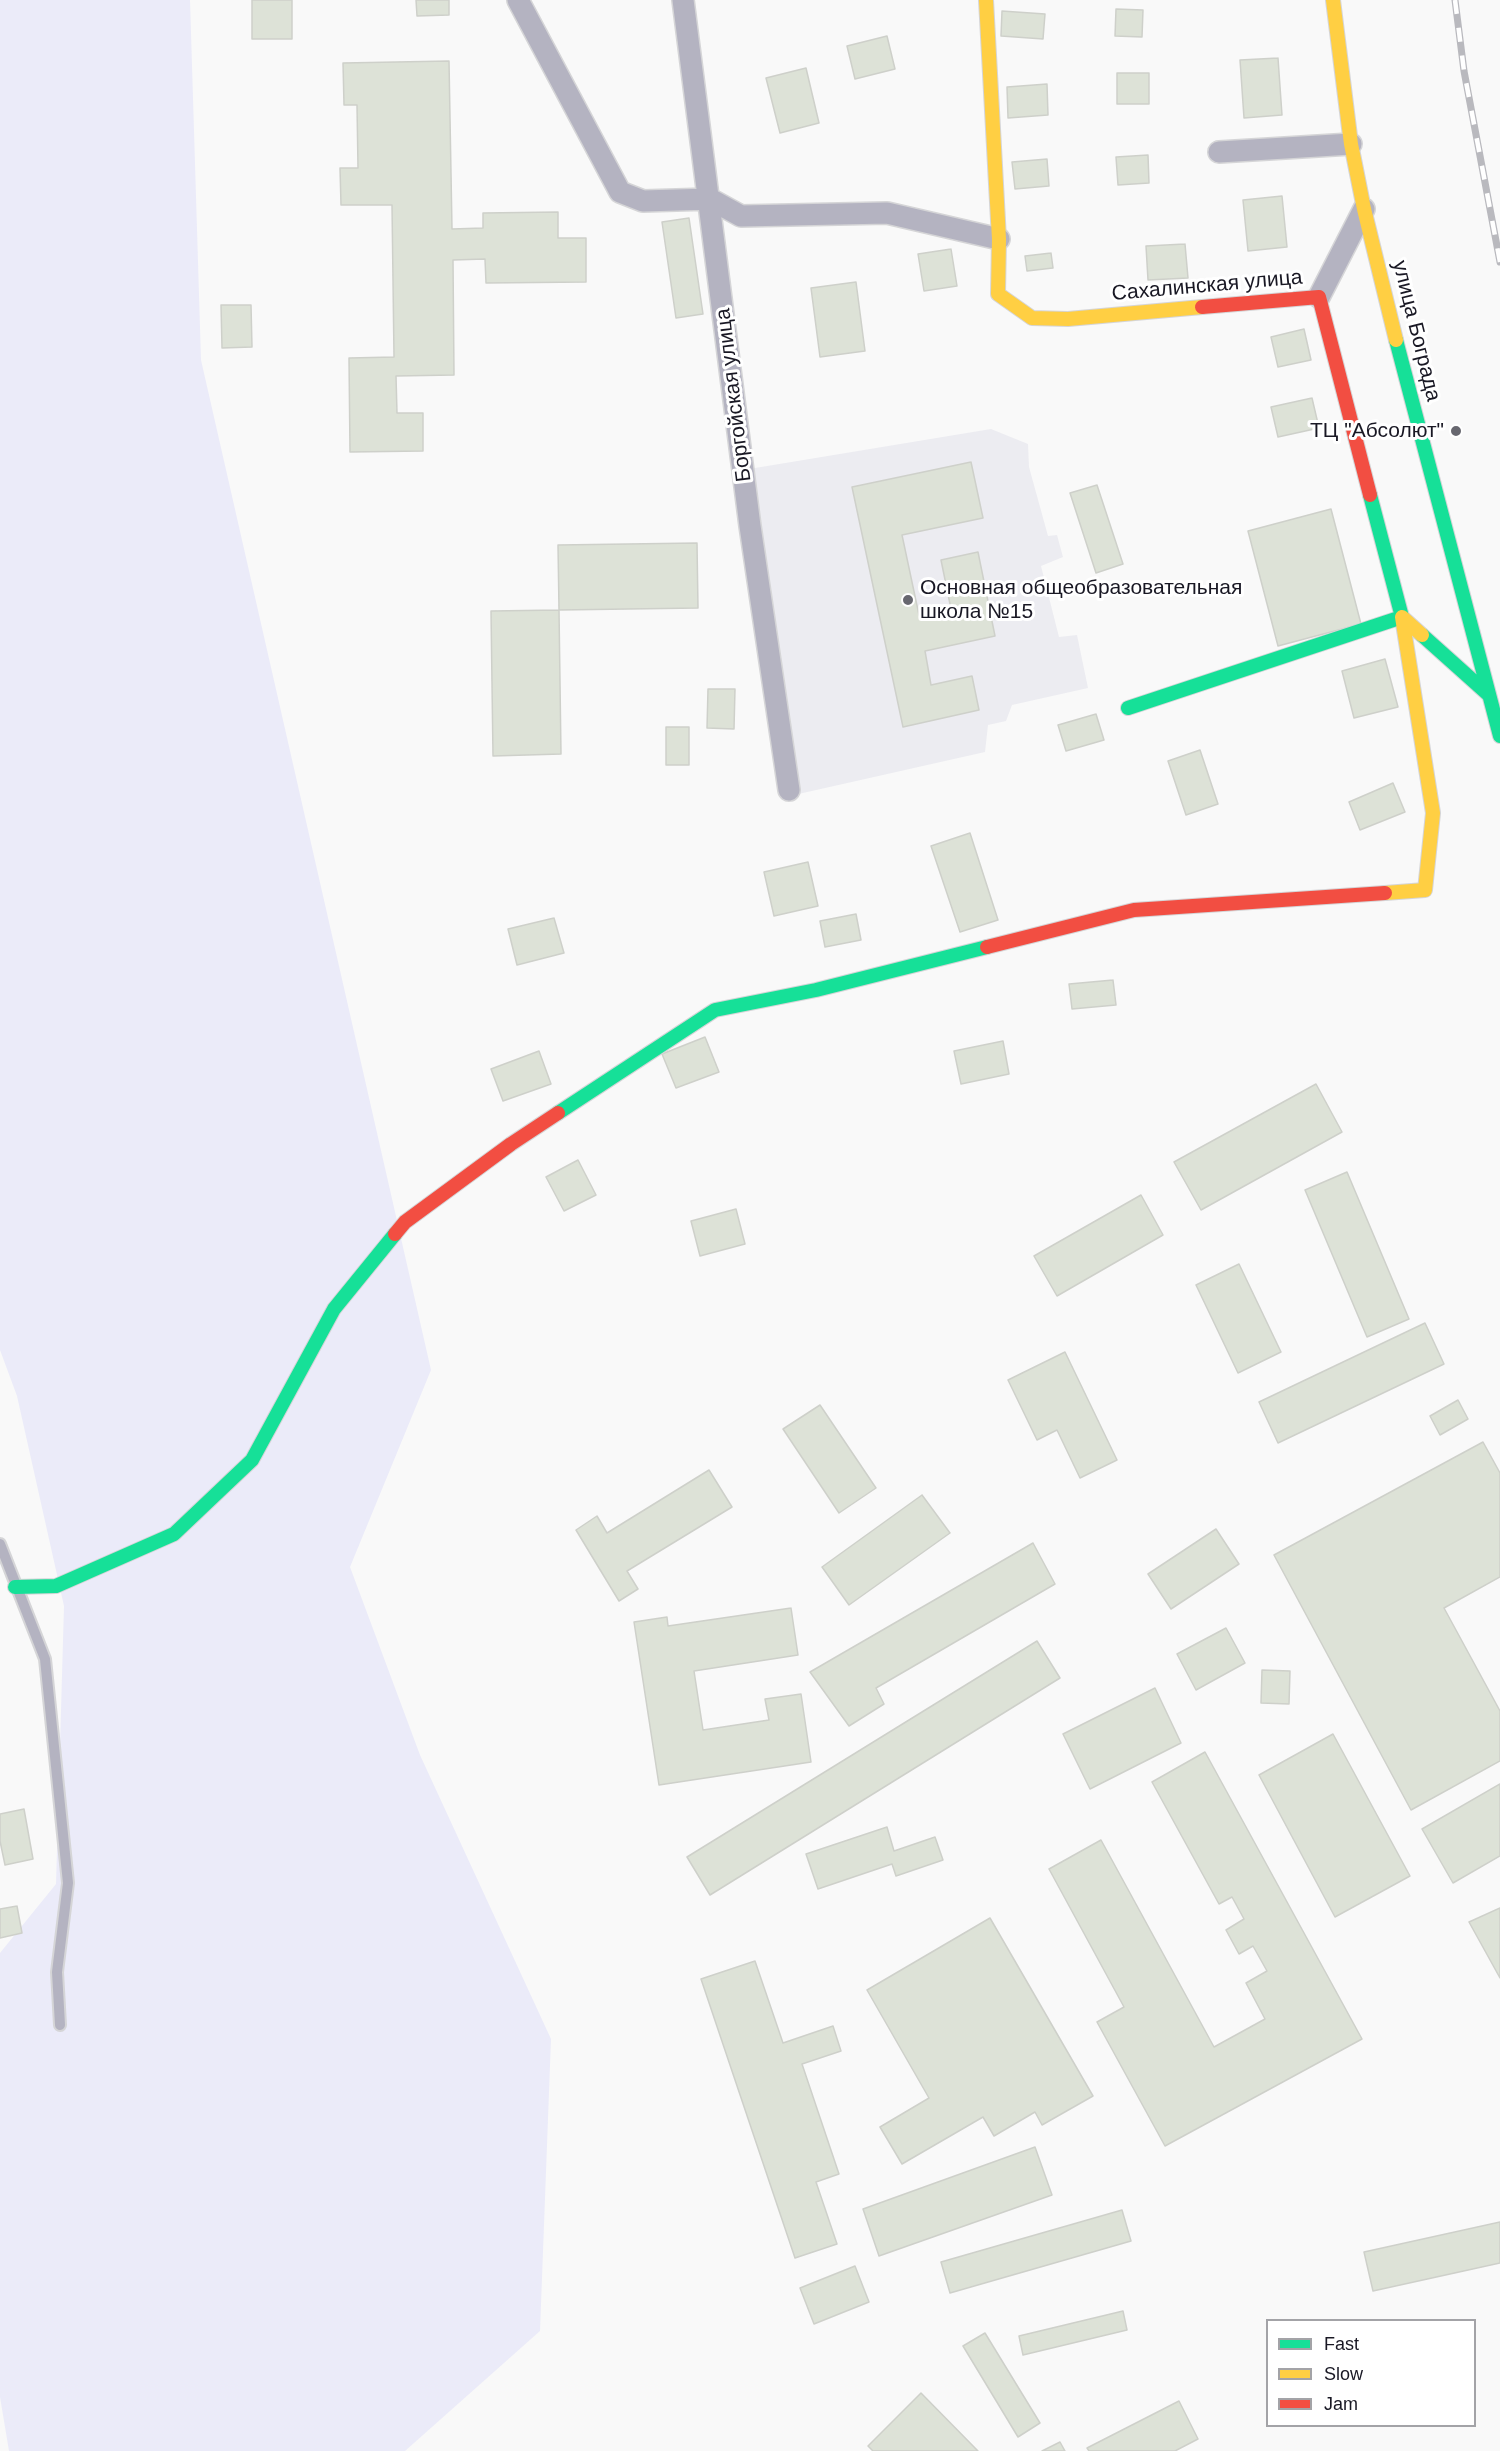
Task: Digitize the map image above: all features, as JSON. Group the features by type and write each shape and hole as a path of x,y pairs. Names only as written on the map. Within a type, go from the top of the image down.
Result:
{"street":[{"path":"518,0 620,192 643,201 710,199 741,216 887,213 999,239"},
{"name":"Боргойская улица","path":"683,0 750,526 789,790"},
{"name":"Сахалинская улица","path":"15,1587 56,1586 174,1534 252,1460 334,1309 405,1222 511,1144 715,1010 816,990 1134,910 1425,890 1433,813 1402,617 1318,297 1068,319 1032,318 998,294 999,239 986,0"},
{"name":"улица Бограда","path":"1333,0 1351,144 1364,209 1422,442 1500,736"},
{"path":"1219,152 1351,144"},
{"path":"1318,297 1364,209"},
{"path":"1128,708 1402,617 1489,695"}],"lane":[{"path":"0,1544 45,1659 68,1883 57,1972 60,2025"}],"shaded area":[{"path":"0,0 190,0 201,360 431,1370 350,1567 420,1755 551,2039 540,2331 405,2451 9,2451 0,2397 0,1953 56,1884 64,1606 17,1396 0,1350"},
{"name":"Основная общеобразовательная школа №15","path":"991,429 1028,444 1029,467 1048,536 1057,535 1063,557 1041,566 1059,637 1077,635 1088,688 1012,705 1006,721 988,725 985,752 794,795 749,469"}],"building":[{"path":"252,0 292,0 292,39 252,39"},
{"path":"416,0 449,0 449,15 417,16"},
{"path":"1116,9 1143,10 1142,37 1115,36"},
{"path":"1002,11 1045,14 1043,39 1001,36"},
{"path":"887,36 895,69 855,79 847,46"},
{"path":"1278,58 1282,115 1244,118 1240,60"},
{"path":"449,61 452,229 483,228 483,213 558,212 558,238 586,238 586,282 486,283 485,259 453,260 454,375 396,376 397,413 423,413 423,451 350,452 349,358 394,357 392,205 341,205 340,168 358,168 357,105 344,105 343,63"},
{"path":"806,68 819,123 780,133 766,78"},
{"path":"1117,73 1149,73 1149,104 1117,104"},
{"path":"1047,84 1048,115 1008,118 1007,87"},
{"path":"1148,155 1149,183 1118,185 1116,157"},
{"path":"1047,159 1049,186 1015,189 1012,162"},
{"path":"1282,196 1287,247 1248,251 1243,200"},
{"path":"689,218 703,314 676,318 662,222"},
{"path":"1185,244 1188,278 1148,280 1146,246"},
{"path":"951,249 957,286 924,291 918,254"},
{"path":"1051,253 1053,268 1027,271 1025,256"},
{"path":"856,282 865,351 820,357 811,288"},
{"path":"221,305 251,305 252,347 222,348"},
{"path":"1304,329 1311,360 1278,367 1271,337"},
{"path":"1312,398 1319,428 1278,437 1271,407"},
{"path":"971,462 983,518 902,535 919,615 951,609 941,560 978,552 995,636 925,651 931,685 972,676 979,710 903,727 852,487"},
{"path":"1097,485 1123,564 1096,573 1070,493"},
{"path":"1331,509 1361,624 1278,646 1248,531"},
{"path":"697,543 698,608 559,610 558,545"},
{"path":"559,610 561,754 493,756 491,611"},
{"path":"1385,659 1398,707 1354,718 1342,671"},
{"path":"708,689 735,689 734,729 707,728"},
{"path":"1096,714 1104,740 1066,751 1058,725"},
{"path":"666,727 689,727 689,765 666,765"},
{"path":"1200,750 1218,804 1186,815 1168,761"},
{"path":"1393,783 1405,812 1360,830 1349,802"},
{"path":"970,833 998,920 960,932 931,846"},
{"path":"808,862 818,906 774,916 764,872"},
{"path":"856,914 861,940 825,947 820,921"},
{"path":"554,918 564,953 517,965 508,929"},
{"path":"1113,980 1116,1005 1072,1009 1069,984"},
{"path":"705,1037 719,1072 676,1088 662,1054"},
{"path":"1003,1041 1009,1074 961,1084 954,1051"},
{"path":"539,1051 551,1084 503,1101 491,1069"},
{"path":"1316,1084 1342,1132 1201,1210 1174,1162"},
{"path":"578,1160 596,1195 564,1211 546,1177"},
{"path":"1347,1172 1409,1319 1367,1337 1305,1190"},
{"path":"1141,1195 1163,1235 1057,1296 1034,1256"},
{"path":"736,1209 745,1244 700,1256 691,1221"},
{"path":"1239,1264 1281,1352 1238,1373 1196,1285"},
{"path":"1425,1323 1444,1364 1278,1443 1259,1402"},
{"path":"1065,1352 1117,1460 1080,1478 1057,1430 1037,1440 1008,1380"},
{"path":"1458,1400 1468,1419 1440,1435 1430,1416"},
{"path":"820,1405 876,1488 839,1513 783,1429"},
{"path":"1483,1442 1500,1473 1500,1577 1444,1608 1500,1711 1500,1761 1411,1810 1274,1555"},
{"path":"709,1470 732,1507 627,1571 638,1589 619,1601 576,1530 597,1516 607,1533"},
{"path":"922,1495 950,1533 849,1605 822,1567"},
{"path":"1216,1529 1239,1564 1171,1609 1148,1574"},
{"path":"1033,1543 1055,1584 876,1688 884,1704 849,1726 810,1672"},
{"path":"791,1608 798,1655 694,1671 703,1730 769,1720 765,1699 801,1694 811,1762 659,1785 634,1622 667,1617 668,1626"},
{"path":"1226,1628 1245,1663 1196,1690 1177,1654"},
{"path":"1037,1641 1060,1678 710,1895 687,1857"},
{"path":"1262,1670 1290,1671 1289,1704 1261,1703"},
{"path":"1155,1688 1181,1743 1090,1789 1063,1734"},
{"path":"1333,1734 1410,1876 1335,1917 1259,1775"},
{"path":"1205,1752 1362,2039 1165,2146 1097,2022 1124,2007 1049,1869 1101,1840 1214,2047 1265,2019 1246,1983 1267,1971 1253,1946 1239,1954 1226,1930 1244,1919 1232,1897 1219,1904 1152,1782"},
{"path":"1500,1784 1500,1856 1453,1883 1422,1829"},
{"path":"24,1809 33,1859 5,1865 0,1841 0,1814"},
{"path":"887,1827 894,1851 935,1837 943,1860 896,1876 892,1864 818,1889 806,1854"},
{"path":"17,1906 22,1933 0,1938 0,1909"},
{"path":"1500,1908 1500,1978 1469,1922"},
{"path":"990,1918 1093,2096 1042,2125 1035,2112 994,2136 983,2117 902,2164 880,2127 929,2098 867,1990"},
{"path":"755,1961 783,2043 833,2026 841,2051 802,2064 839,2174 816,2182 837,2244 795,2258 701,1979"},
{"path":"1035,2147 1052,2195 879,2256 863,2209"},
{"path":"1122,2210 1131,2241 950,2293 941,2262"},
{"path":"1500,2222 1500,2263 1373,2291 1364,2252"},
{"path":"855,2266 869,2302 814,2324 800,2288"},
{"path":"1123,2311 1127,2330 1023,2355 1019,2336"},
{"path":"985,2333 1040,2423 1018,2437 963,2346"},
{"path":"921,2393 978,2451 873,2451 868,2446"},
{"path":"1179,2401 1198,2439 1175,2451 1089,2451 1087,2448"},
{"path":"1060,2442 1065,2451 1042,2451"}],"railway":[{"path":"1455,0 1464,71 1500,262"}],"traffic: fast":[{"path":"1396,340 1500,736"},
{"path":"1128,708 1402,617 1370,495"},
{"path":"1422,635 1489,695"},
{"path":"558,1113 715,1010 816,990 987,947"},
{"path":"15,1587 56,1586 174,1534 252,1460 334,1309 395,1234"}],"traffic: slow":[{"path":"986,0 999,239 998,294 1032,318 1068,319 1202,307"},
{"path":"1333,0 1351,144 1364,209 1396,340"},
{"path":"1385,893 1425,890 1433,813 1402,617 1422,635"}],"traffic: jam":[{"path":"1202,307 1319,297 1370,495"},
{"path":"987,947 1134,910 1385,893"},
{"path":"395,1234 405,1222 511,1144 558,1113"}],"place":[{"name":"ТЦ \"Абсолют\"","path":"1456,431"},
{"name":"Основная общеобразовательная школа №15","path":"908,600"}]}
